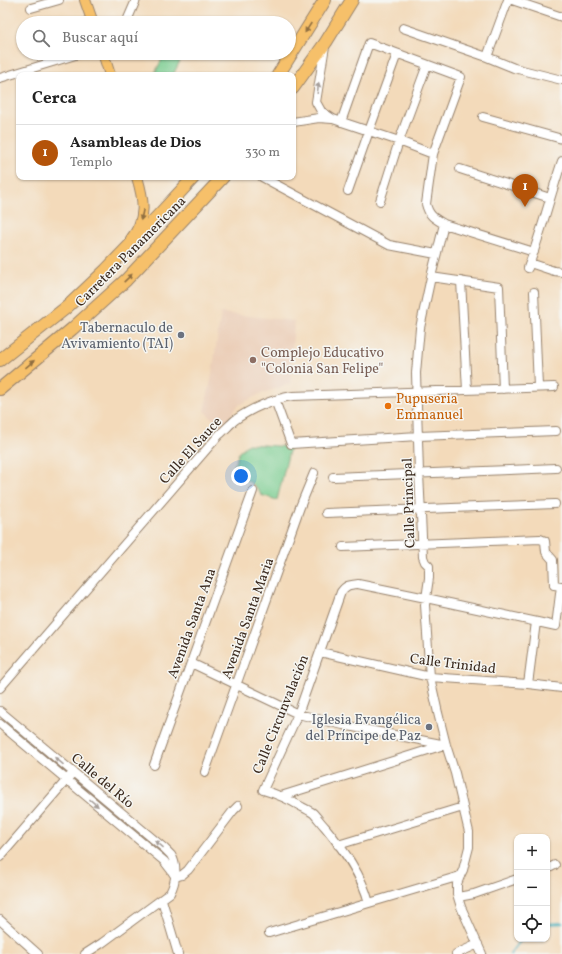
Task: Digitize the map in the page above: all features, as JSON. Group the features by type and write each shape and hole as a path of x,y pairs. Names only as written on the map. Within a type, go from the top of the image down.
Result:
{"highway":[{"path":"296,46 325,0"},
{"path":"296,84 326,42 352,0"},
{"path":"280,72 287,60"},
{"name":"Carretera Panamericana","path":"0,360 68,307 106,270 191,180"},
{"name":"Carretera Panamericana","path":"3,384 72,329 126,280 220,180"}],"main road":[{"path":"86,0 88,16"},
{"path":"105,60 109,72"},
{"path":"106,270 133,237 140,222 144,206 138,180"}],"street":[{"path":"31,8 59,0"},
{"path":"129,16 136,0"},
{"path":"487,57 508,0"},
{"path":"512,0 562,17"},
{"path":"403,28 514,68 562,80"},
{"path":"326,42 316,102 321,111 337,120 433,154"},
{"path":"337,120 368,43 461,77 433,154 426,204 428,212 431,216 444,224 534,252"},
{"path":"348,191 397,54"},
{"path":"20,72 59,60"},
{"path":"380,201 399,141 427,65"},
{"path":"0,78 16,73"},
{"path":"483,117 562,139"},
{"path":"296,122 319,118 337,120"},
{"path":"562,161 529,266 562,272"},
{"path":"460,169 550,198"},
{"path":"268,180 389,244 436,254"},
{"name":"Calle Principal","path":"444,224 420,328 416,373 422,544 423,559 427,563 429,569 425,606 430,677 446,745 455,773 470,839 466,862 457,884 457,894 482,954"},
{"path":"431,277 499,287 503,389"},
{"path":"461,282 467,390"},
{"path":"534,292 538,388"},
{"name":"Calle El Sauce","path":"0,688 234,420 275,400 293,396 554,387"},
{"path":"275,400 291,444 418,436 556,431"},
{"path":"333,477 556,468"},
{"name":"Avenida Santa Maria","path":"205,772 300,507 314,473"},
{"name":"Avenida Santa Ana","path":"154,764 253,492"},
{"path":"326,513 555,504"},
{"name":"Calle Circunvalación","path":"369,903 360,877 338,844 313,813 293,801 263,790 298,714 344,587 351,584 358,584 556,626 561,586 554,585 553,560 546,552 545,541 540,539 422,544"},
{"path":"343,547 422,544"},
{"path":"528,684 536,622"},
{"name":"Calle Trinidad","path":"320,652 430,677 562,688"},
{"path":"191,663 298,714 343,725 446,745"},
{"name":"Calle del Río","path":"0,711 171,855 175,866 175,877"},
{"name":"Calle del Río","path":"0,724 164,861 175,877"},
{"path":"281,796 446,745"},
{"path":"0,857 73,772"},
{"path":"85,954 170,893 174,887 175,877 182,875 188,870 238,806"},
{"path":"338,844 463,807"},
{"path":"550,868 555,865"},
{"path":"269,933 460,876"},
{"path":"458,897 474,894 514,880"},
{"path":"162,900 178,954"},
{"path":"0,920 38,954"},
{"path":"456,954 478,944"}],"shaded area":[{"name":"Complejo Educativo \"Colonia San Felipe\"","path":"221,313 294,321 290,384 260,394 239,405 221,427 204,411 211,380"}],"green space":[{"path":"162,60 180,60 174,72 156,72"},
{"path":"248,444 290,447 277,500 261,495 259,490 252,484 231,475 239,452"}],"waterway":[{"path":"550,924 562,923"},
{"path":"510,954 519,942"}],"place":[{"name":"Asambleas de Dios","path":"525,207"},
{"name":"Tabernaculo de Avivamiento (TAI)","path":"181,335"},
{"name":"Complejo Educativo \"Colonia San Felipe\"","path":"253,360"},
{"name":"Pupuseria Emmanuel","path":"388,406"},
{"name":"Iglesia Evangélica del Príncipe de Paz","path":"429,727"}]}
